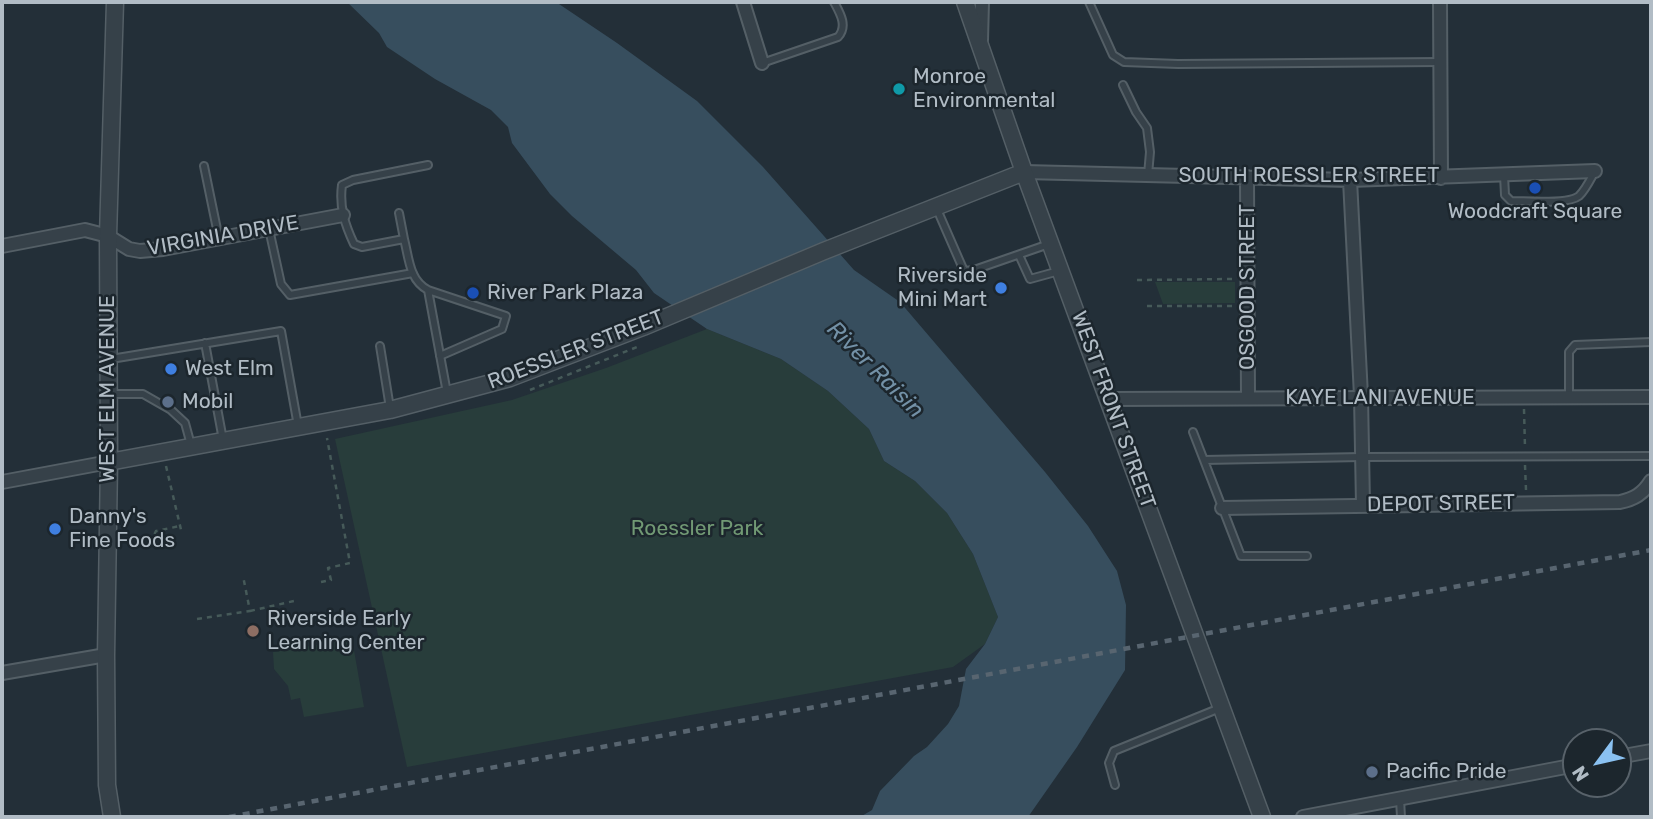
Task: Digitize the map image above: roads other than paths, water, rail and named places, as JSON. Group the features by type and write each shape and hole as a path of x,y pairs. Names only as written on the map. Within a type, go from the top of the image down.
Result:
{"street":[{"name":"WEST ELM AVENUE","path":"112,817 107,785 106,654 108,236 115,2"},
{"path":"743,2 762,63"},
{"name":"WEST FRONT STREET","path":"965,2 1024,172 1262,817"},
{"path":"981,44 982,2"},
{"path":"1440,2 1441,178"},
{"name":"SOUTH ROESSLER STREET","path":"1024,172 1350,180 1595,171"},
{"name":"ROESSLER STREET","path":"109,462 390,410 510,378 643,327 1024,172"},
{"name":"OSGOOD STREET","path":"1247,177 1248,397"},
{"path":"1350,180 1361,396 1363,505"},
{"name":"VIRGINIA DRIVE","path":"2,247 85,230 108,236 129,249 163,249 343,215"},
{"name":"KAYE LANI AVENUE","path":"1109,399 1651,397"},
{"path":"2,482 109,462"},
{"name":"DEPOT STREET","path":"1222,508 1620,502 1634,499 1651,481"},
{"path":"2,673 106,654"},
{"path":"1632,754 1651,751"},
{"path":"1303,817 1562,768"}],"lane":[{"path":"762,63 838,37 842,33 843,23 834,2"},
{"path":"1089,2 1113,55 1124,62 1441,62"},
{"path":"1123,85 1147,128 1150,152 1148,175"},
{"path":"404,239 362,247 354,244 343,215 340,198 342,186 353,180 428,165"},
{"path":"204,166 219,239"},
{"path":"1504,175 1505,195 1511,201 1565,201 1577,198 1595,171"},
{"path":"936,207 964,271 1051,244"},
{"path":"399,214 418,284 506,316 502,329 440,356"},
{"path":"269,229 281,285 290,295 413,273"},
{"path":"1019,255 1030,279 1061,270"},
{"path":"429,290 447,395"},
{"path":"109,359 281,331 298,426"},
{"path":"1569,398 1569,352 1575,345 1651,342"},
{"path":"205,343 223,440"},
{"path":"380,346 390,410"},
{"path":"109,394 143,394 172,410 185,423 191,446"},
{"path":"1193,432 1241,556 1307,556"},
{"path":"1204,460 1651,456"},
{"path":"1115,785 1108,763 1114,751 1222,708"},
{"path":"1400,799 1401,817"}],"water":[{"name":"River Raisin","path":"347,2 556,2 617,43 697,101 763,167 854,270 900,302 1045,472 1088,526 1117,571 1126,605 1125,670 1077,747 1028,817 860,817 872,810 880,791 948,724 959,706 966,669 985,644 998,617 973,554 947,513 915,481 884,461 869,429 828,391 781,359 707,329 654,293 636,270 550,194 512,143 508,127 491,110 435,79 387,47 379,33"}],"railway":[{"path":"229,817 1651,550"}],"place":[{"name":"Monroe Environmental","path":"899,89"},
{"name":"Woodcraft Square","path":"1535,188"},
{"name":"Riverside Mini Mart","path":"1001,288"},
{"name":"River Park Plaza","path":"473,293"},
{"name":"West Elm","path":"171,369"},
{"name":"Mobil","path":"168,402"},
{"name":"Danny's Fine Foods","path":"55,529"},
{"name":"Riverside Early Learning Center","path":"253,631"},
{"name":"Pacific Pride","path":"1372,772"}],"park label":[{"name":"Roessler Park","path":"697,529"}]}
